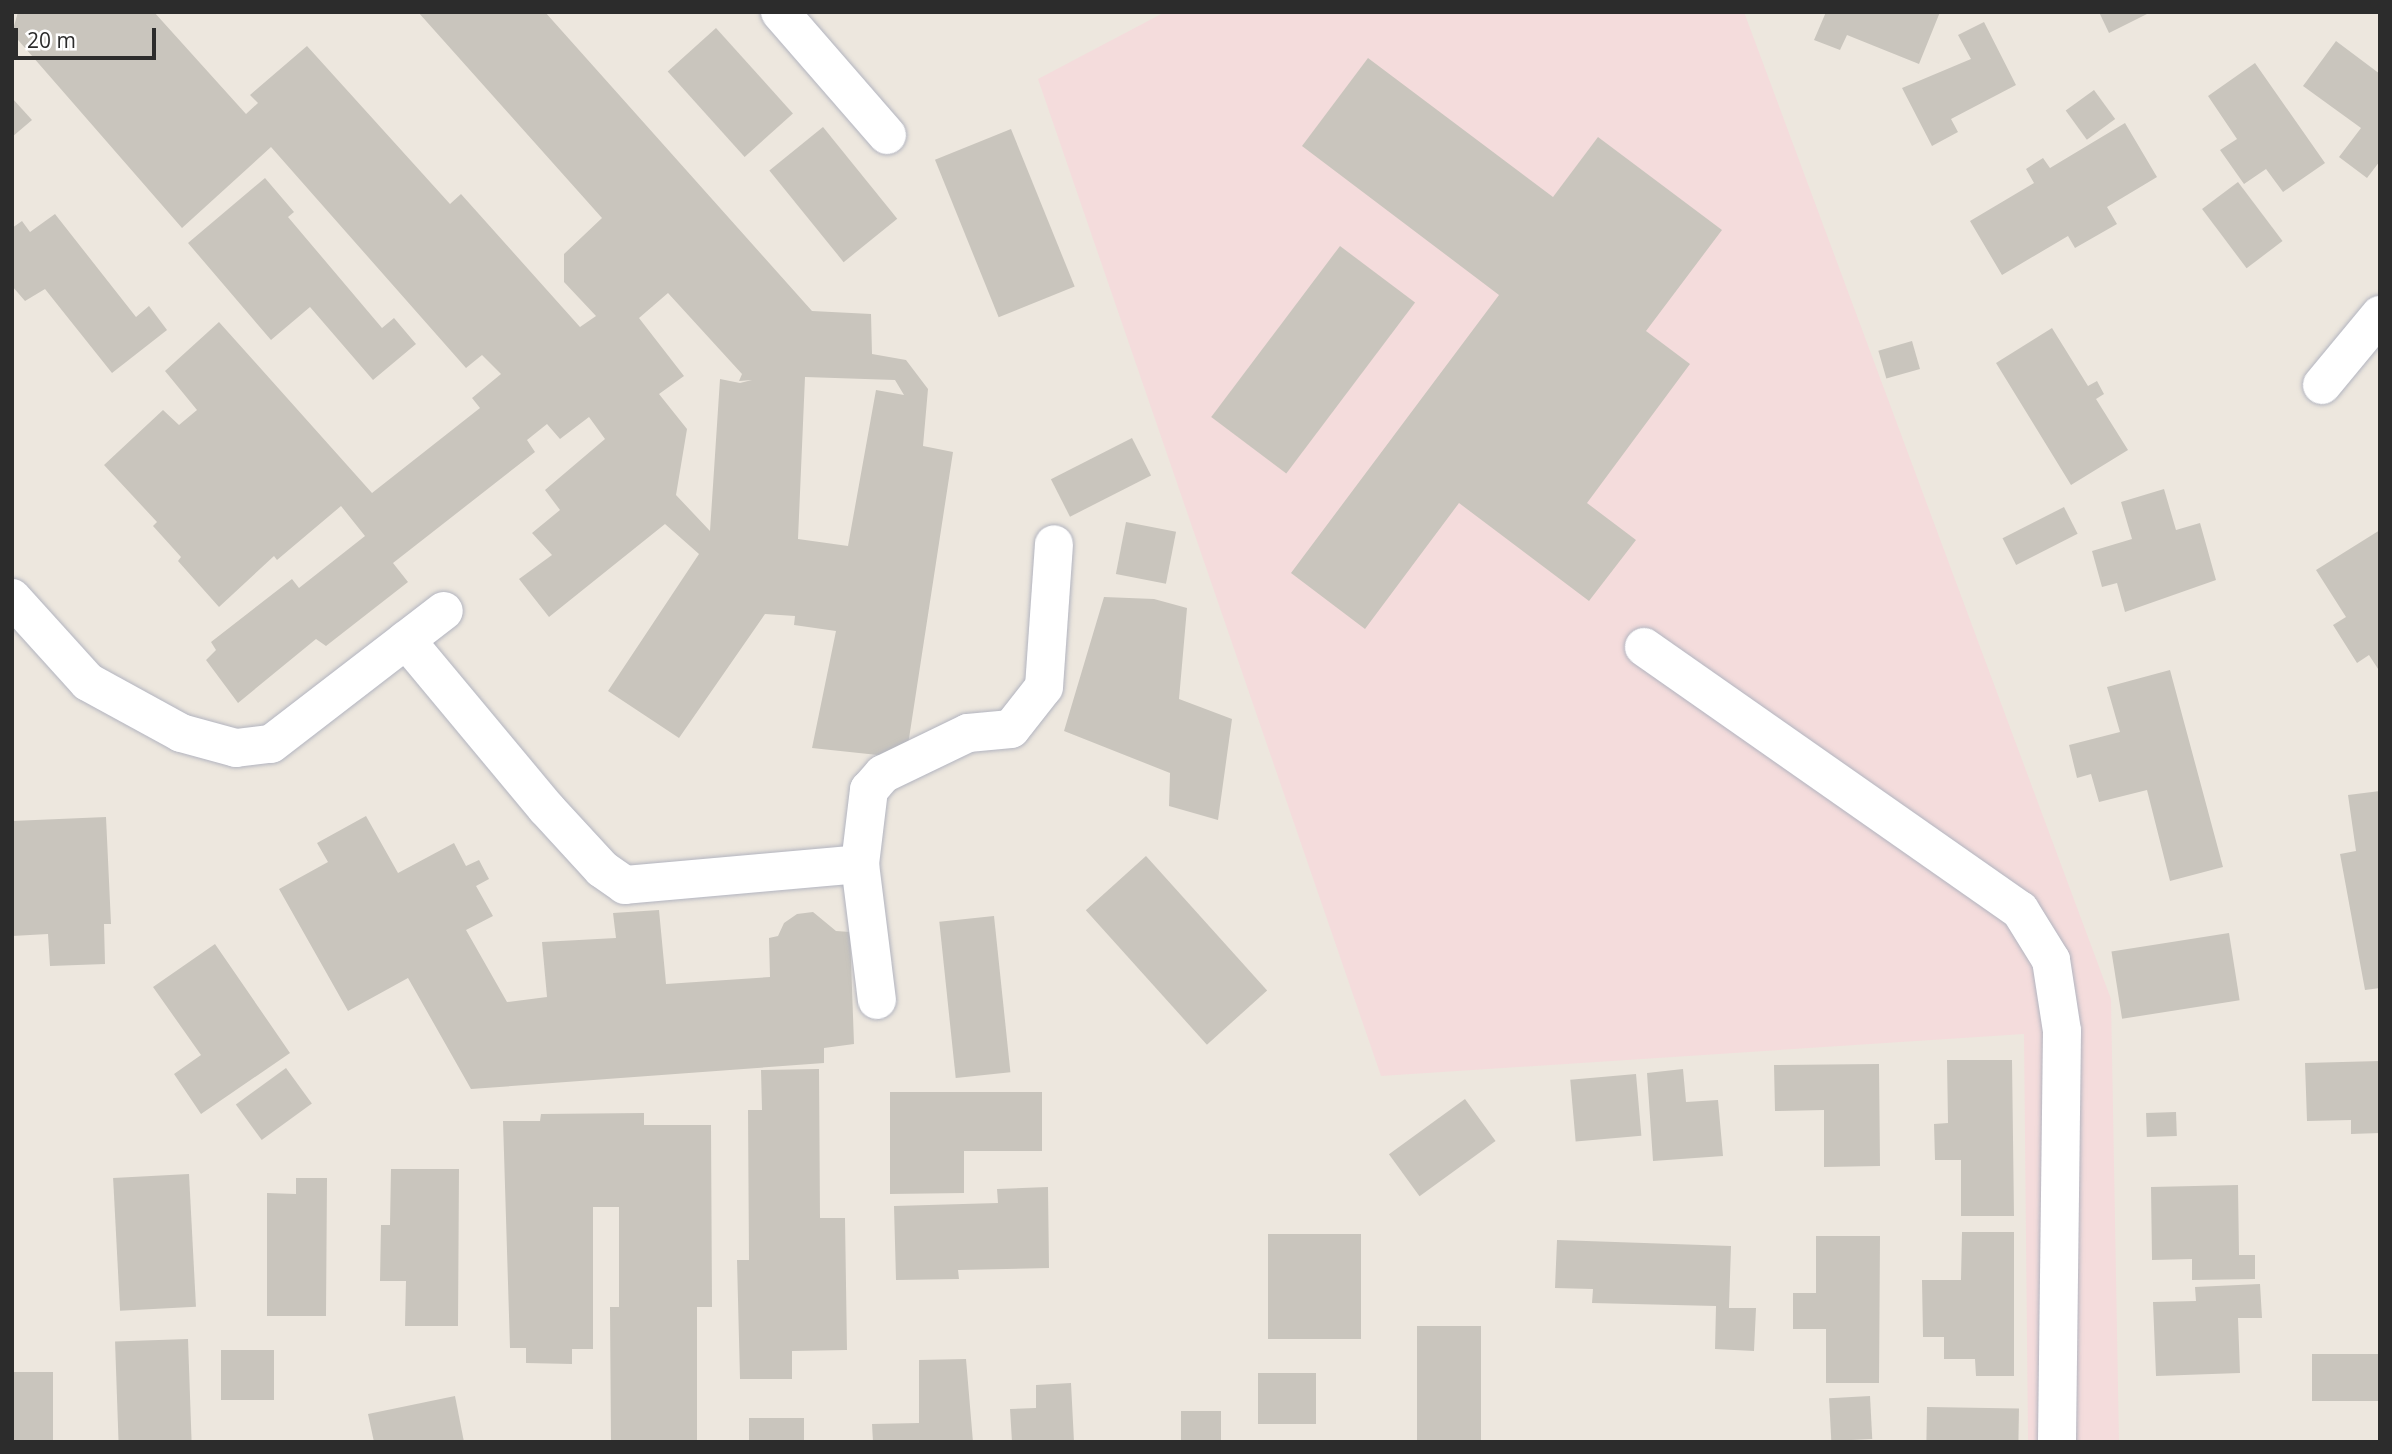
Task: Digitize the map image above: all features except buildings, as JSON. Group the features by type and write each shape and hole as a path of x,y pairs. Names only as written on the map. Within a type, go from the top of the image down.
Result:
{"street":[{"path":"780,12 887,135"},
{"path":"2322,385 2380,315"},
{"path":"877,1000 860,864 869,790 883,774 968,733 1011,729 1044,687 1054,544"},
{"path":"12,598 88,682 181,733 236,748 271,744 444,611"},
{"path":"407,640 546,808 602,869 625,885 860,864"},
{"path":"1644,647 2020,910 2051,960 2062,1031 2057,1442"}],"shaded area":[{"path":"1165,12 1744,12 2111,999 2119,1442 2028,1442 2024,1034 1381,1076 1038,79"}]}
